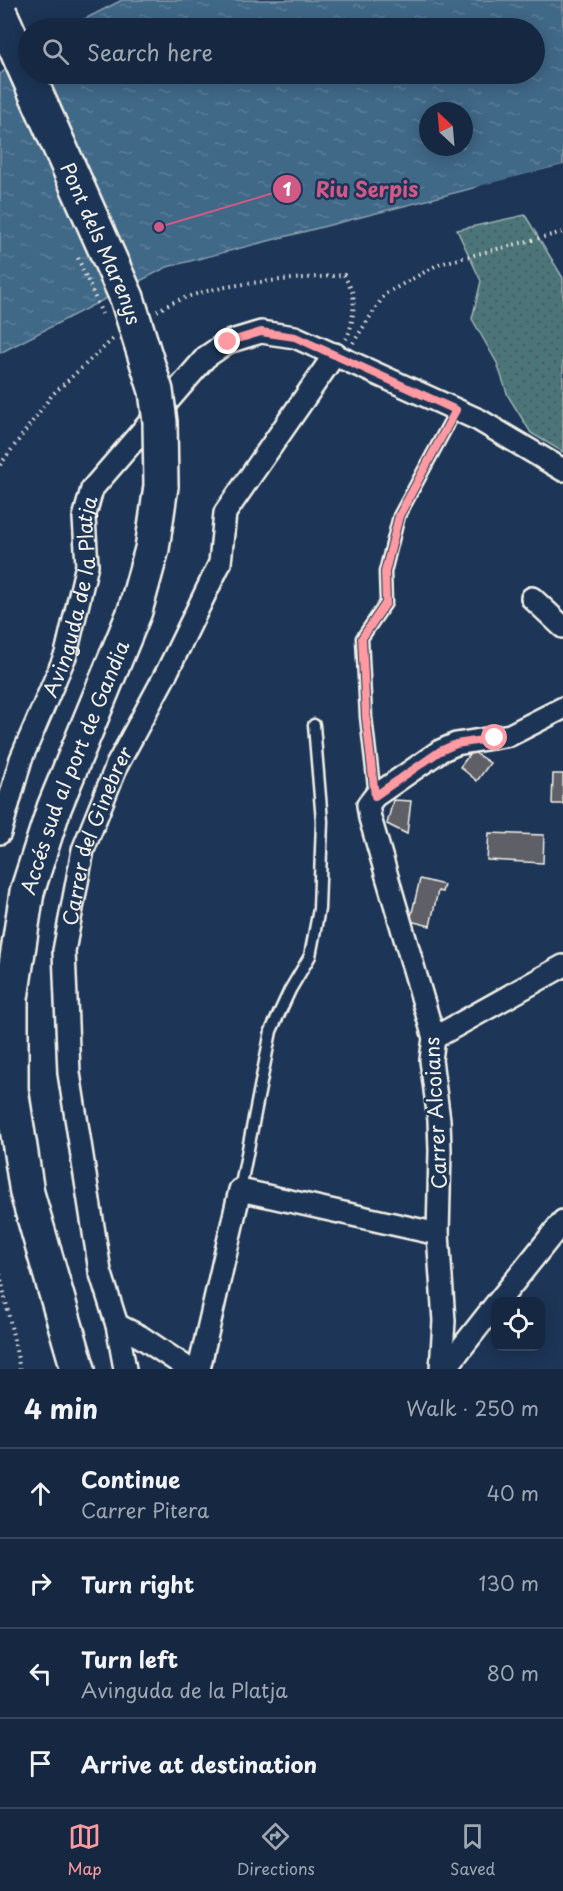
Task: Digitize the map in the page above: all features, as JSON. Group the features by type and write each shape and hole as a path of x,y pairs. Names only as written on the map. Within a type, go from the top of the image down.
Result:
{"highway":[{"name":"Pont dels Marenys","path":"0,13 18,53"},
{"name":"Pont dels Marenys","path":"32,84 127,298 156,391 160,422 161,486"},
{"name":"Accés sud al port de Gandia","path":"78,1369 27,1193 11,1089 11,998 27,892 54,808 135,611 152,549 161,486"}],"street":[{"name":"Avinguda de la Platja","path":"0,833 21,759 66,654 87,565 84,518 92,489 206,357 228,342 261,332 295,337 479,420 563,470"},
{"name":"Carrer del Ginebrer","path":"125,1369 117,1324 100,1271 69,1073 64,951 83,850 117,765 220,563 225,513 339,356"},
{"path":"532,598 563,627"},
{"path":"375,796 440,751 456,744 510,735 563,708"},
{"name":"Carrer Alcoians","path":"375,796 368,805 370,818 434,1038 431,1059 439,1120 438,1234 444,1321 443,1369"},
{"path":"434,1038 563,966"},
{"path":"199,1369 240,1190 438,1234"},
{"path":"502,1297 563,1221"},
{"path":"443,1369 491,1310"},
{"path":"117,1324 141,1336 189,1369"}],"lane":[{"path":"375,796 366,717 362,638 386,603 385,572 399,516 456,410"},
{"path":"240,1190 271,1031 290,990 310,956 320,909 322,821 314,725"}],"path":[{"path":"339,356 385,294 439,264 563,232"},
{"path":"76,255 105,321"},
{"path":"339,356 349,336 352,318 353,296 344,275"},
{"path":"110,332 114,341"},
{"path":"0,1274 20,1369"}],"green space":[{"path":"525,215 563,278 563,452 531,433 508,396 497,363 472,319 481,281 457,230"}],"water":[{"path":"122,0 563,0 563,165 167,267 0,353 0,74 18,60 18,84 545,84 545,18 87,18"}],"pier":[{"path":"563,165 563,168 466,192 482,185"}],"building":[{"path":"472,751 490,763 477,781 460,767"},
{"path":"553,774 563,774 563,804 552,804"},
{"path":"393,800 411,801 407,834 387,824"},
{"path":"489,833 544,835 543,863 487,860"},
{"path":"420,879 444,885 442,892 438,891 430,926 410,921"}],"place":[{"name":"Riu Serpis","path":"159,227"}],"route":[{"path":"228,342 261,332 295,337 456,410 399,516 385,572 386,603 362,638 366,717 375,796 440,751 456,744 495,738"}]}
